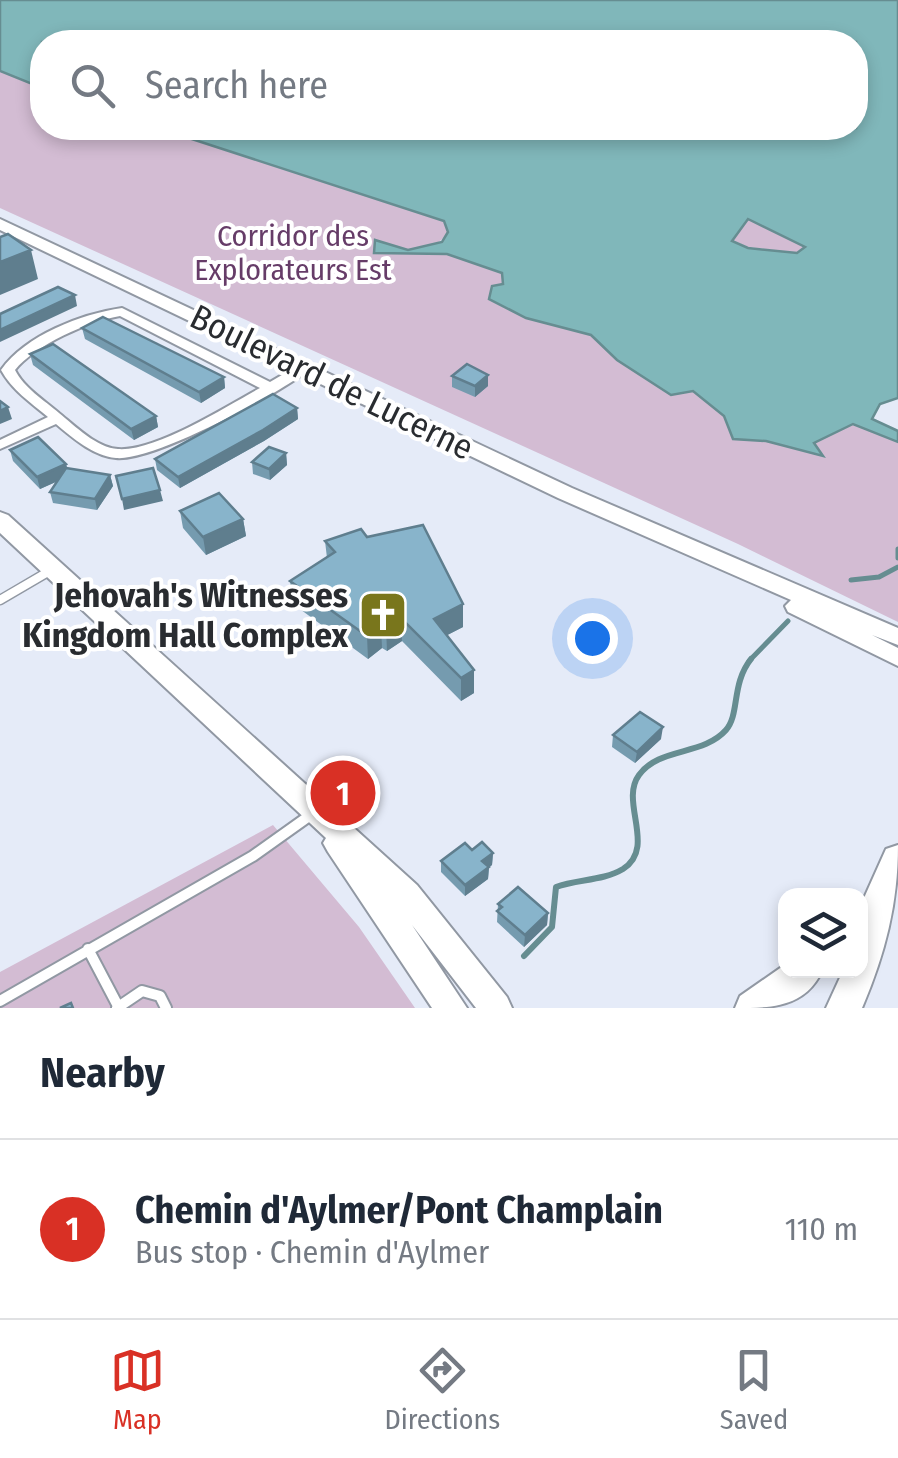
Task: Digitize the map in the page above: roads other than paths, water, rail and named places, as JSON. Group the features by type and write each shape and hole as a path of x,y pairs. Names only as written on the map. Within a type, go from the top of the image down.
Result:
{"main road":[{"path":"0,520 406,894 496,1008"},
{"path":"316,812 451,1008"},
{"path":"869,915 898,860"},
{"path":"753,1008 793,978"},
{"path":"844,1008 856,978"}],"street":[{"name":"Boulevard de Lucerne","path":"0,224 666,539 898,658"},
{"path":"269,387 122,312 102,316 20,354 10,363 13,380 57,418 110,453 143,452 269,387 304,368"},
{"path":"0,446 57,418"},
{"name":"Boulevard de Lucerne","path":"666,539 898,636"}],"lane":[{"path":"0,600 53,569"},
{"path":"0,1001 253,856 316,812"},
{"path":"88,949 117,1007 130,994 146,990 160,996 166,1008"}],"waterway":[{"path":"898,549 898,558"},
{"path":"851,580 879,577 898,567"},
{"path":"749,661 788,621"},
{"path":"524,956 552,927 556,887 615,873 633,860 638,837 633,798 639,775 658,760 706,744 726,730 741,678 751,659"}],"place":[{"name":"Jehovah's Witnesses Kingdom Hall Complex","path":"383,615"},
{"name":"Chemin d'Aylmer/Pont Champlain","path":"343,793"}],"park label":[{"name":"Corridor des Explorateurs Est","path":"293,253"}]}
